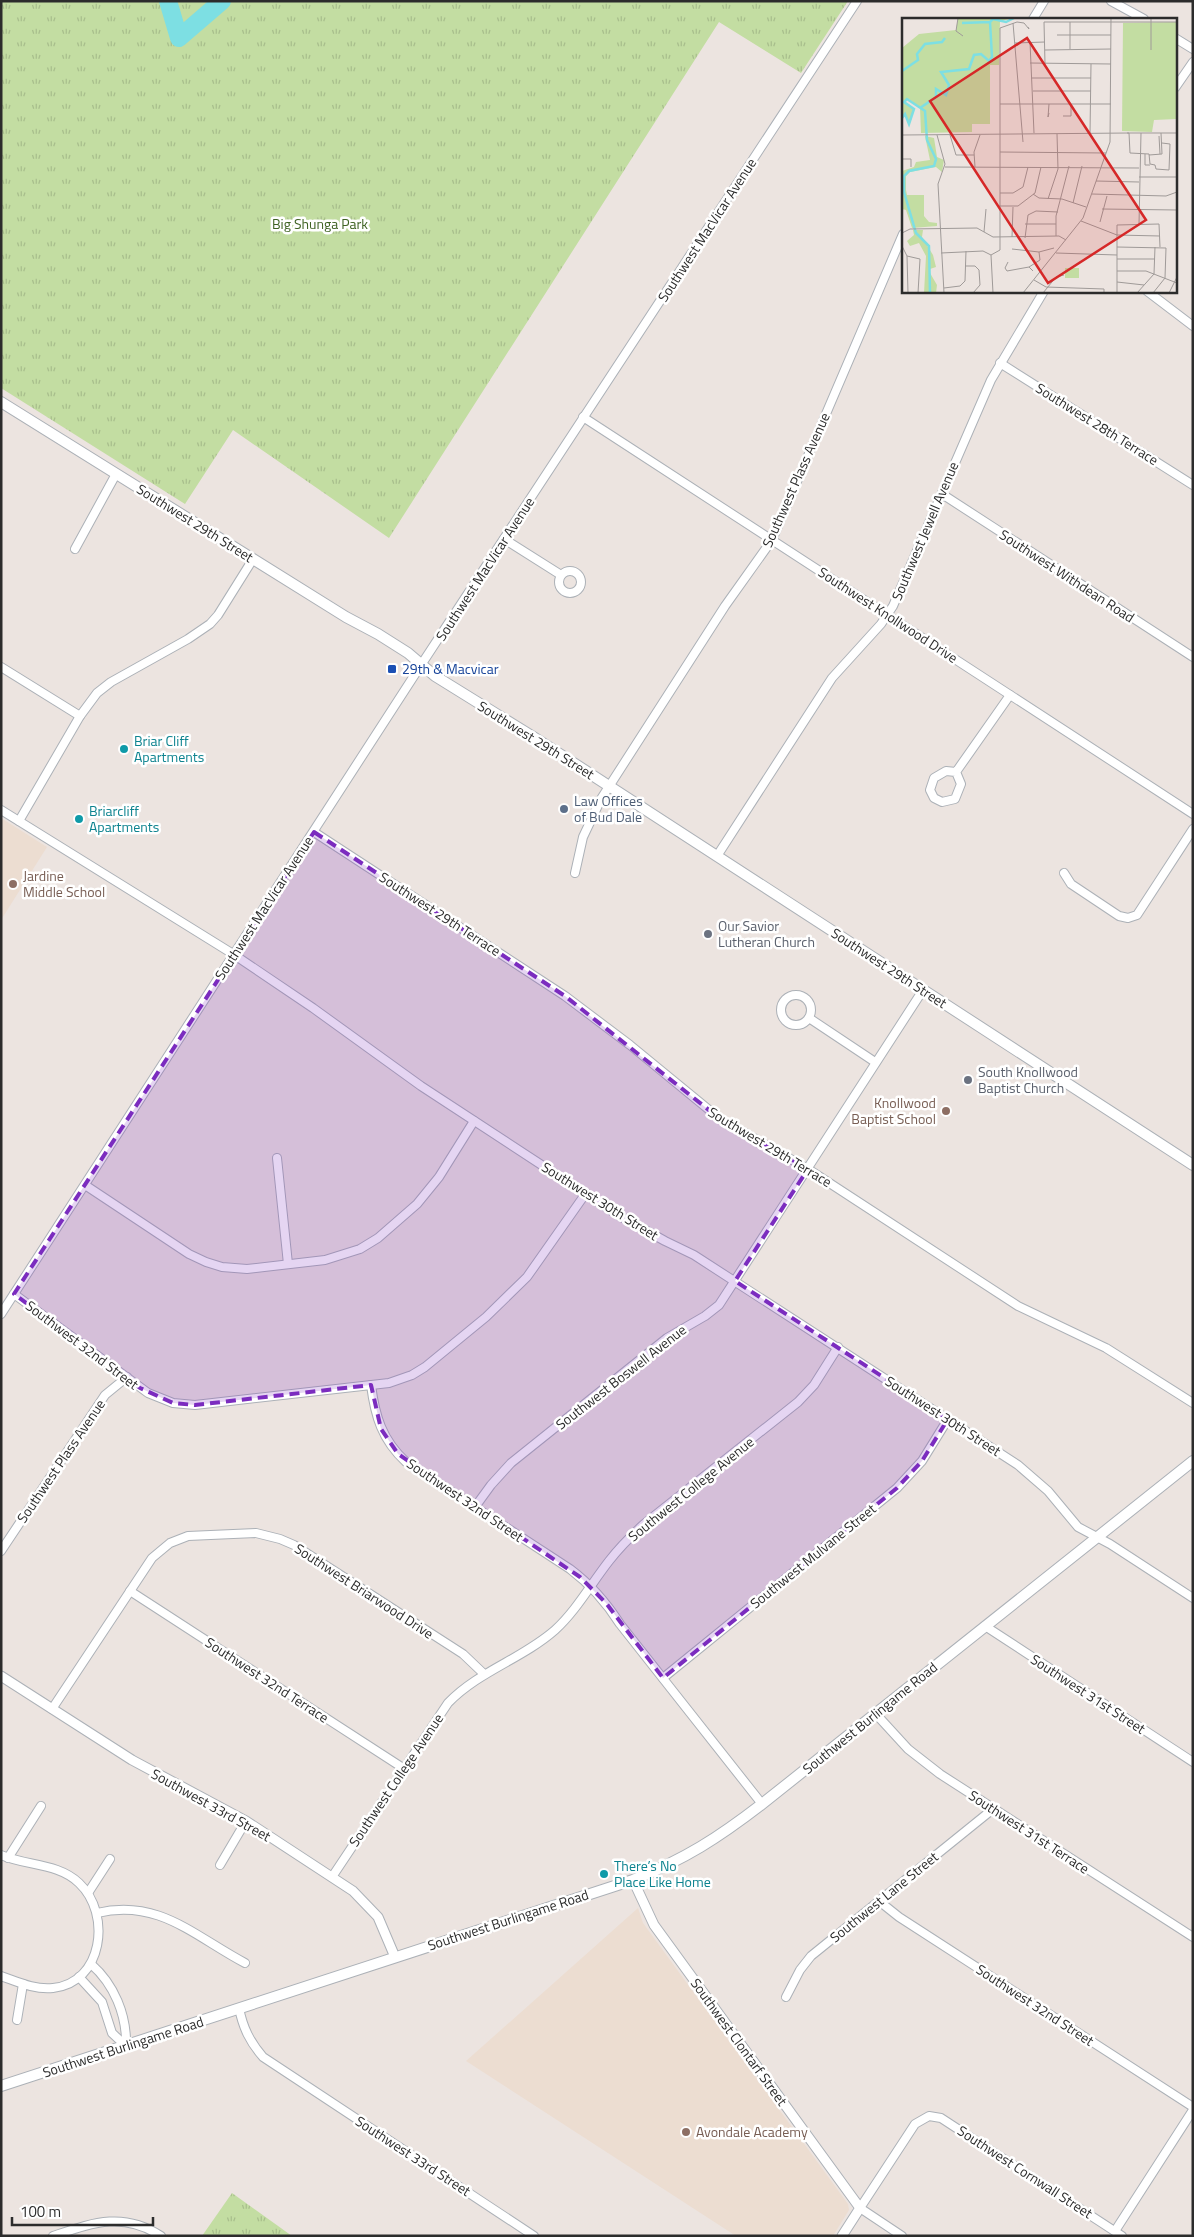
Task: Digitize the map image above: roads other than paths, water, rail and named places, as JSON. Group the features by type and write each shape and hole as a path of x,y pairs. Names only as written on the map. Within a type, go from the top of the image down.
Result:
{"main road":[{"name":"Southwest 29th Street","path":"1,402 346,617 378,634 478,704 502,717 609,786 1193,1166"},
{"name":"Southwest Burlingame Road","path":"1,2086 633,1880 667,1866 708,1844 762,1804 1193,1461"}],"street":[{"name":"Southwest MacVicar Avenue","path":"1,1314 421,665 857,1"},
{"path":"1034,18 1044,1"},
{"path":"1111,1 1142,18"},
{"path":"1176,39 1193,49"},
{"path":"1176,87 1193,62"},
{"name":"Southwest Plass Avenue","path":"576,873 586,828 609,786 725,606 772,540 902,236"},
{"name":"Southwest Jewell Avenue","path":"717,856 832,678 851,659 888,615 898,596 983,398 1000,363 1043,292"},
{"path":"1148,292 1193,326"},
{"name":"Southwest 28th Terrace","path":"1000,363 1193,486"},
{"name":"Southwest Knollwood Drive","path":"583,418 1193,814"},
{"path":"75,549 116,474"},
{"name":"Southwest Withdean Road","path":"942,494 1193,657"},
{"path":"504,539 561,575"},
{"path":"19,821 80,716 97,693 110,682 188,639 210,624 254,560"},
{"path":"1,667 80,716"},
{"path":"956,772 1010,695"},
{"path":"946,771 956,772 961,784 954,799 942,802 934,798 930,790 934,778 946,771"},
{"name":"Southwest 30th Street","path":"1,810 233,954 474,1121 636,1226 694,1255 1018,1465 1048,1491 1078,1527 1193,1598"},
{"path":"1064,873 1071,884 1119,916 1132,918 1137,915 1193,829"},
{"name":"Southwest 29th Terrace","path":"314,832 566,996 630,1045 719,1118 808,1169 1018,1306 1106,1348 1193,1403"},
{"name":"Southwest Boswell Avenue","path":"475,1507 491,1485 511,1463 667,1338 714,1310 724,1299 923,990"},
{"path":"792,995 804,997 809,1002 811,1009 809,1018 800,1025 789,1024 781,1015 782,1002 792,995"},
{"path":"809,1018 875,1062"},
{"path":"85,1185 189,1254 222,1267 247,1269 341,1257 360,1249 378,1238 408,1213 433,1186 474,1121"},
{"path":"277,1158 288,1264"},
{"path":"371,1385 389,1383 412,1375 486,1317 527,1277 586,1193"},
{"name":"Southwest 32nd Street","path":"14,1294 140,1388 156,1397 173,1403 196,1405 371,1385 374,1410 381,1429 398,1454 406,1462 570,1569 590,1586 606,1603 762,1804"},
{"name":"Southwest College Avenue","path":"332,1877 403,1768 448,1703 460,1690 533,1646 556,1629 569,1615 609,1560 643,1525 798,1402 814,1385 838,1347"},
{"name":"Southwest Plass Avenue","path":"1,1551 105,1396 127,1377"},
{"name":"Southwest Mulvane Street","path":"663,1678 897,1488 922,1460 948,1419"},
{"name":"Southwest Briarwood Drive","path":"52,1709 152,1558 164,1546 176,1540 204,1535 256,1533 294,1545 463,1654 484,1674"},
{"name":"Southwest 32nd Terrace","path":"130,1592 403,1768"},
{"name":"Southwest 31st Street","path":"985,1626 1193,1762"},
{"name":"Southwest 33rd Street","path":"1,1676 153,1773 246,1821 353,1891 373,1910 384,1928 395,1957"},
{"name":"Southwest 31st Terrace","path":"875,1713 891,1732 921,1760 993,1809 1193,1938"},
{"path":"1,1976 39,1988 62,1986 79,1977 90,1964 98,1939 97,1913 88,1893 80,1884 64,1872 4,1857 41,1806"},
{"name":"Southwest Lane Street","path":"786,1997 800,1970 811,1956 993,1809"},
{"path":"220,1865 246,1821"},
{"path":"88,1893 110,1859"},
{"name":"Southwest Clontarf Street","path":"633,1880 654,1925 860,2208 902,2236"},
{"name":"Southwest 32nd Street","path":"879,1901 899,1917 1193,2108"},
{"path":"97,1913 128,1909 144,1910 165,1916 245,1963"},
{"path":"90,1964 108,1982 114,1994 126,2028 126,2046"},
{"path":"79,1977 102,2002 112,2033 126,2046"},
{"path":"17,2020 23,1984"},
{"name":"Southwest 33rd Street","path":"239,2008 242,2025 250,2042 263,2058 534,2236"},
{"path":"1115,2231 1193,2108"},
{"name":"Southwest Cornwall Street","path":"860,2208 915,2124 926,2117 942,2118 1122,2236"},
{"path":"842,2236 860,2208"},
{"path":"53,2236 92,2223 118,2221 145,2227 161,2236"}],"waterway":[{"path":"168,1 179,38 222,1"}],"place":[{"name":"29th & Macvicar","path":"392,669"},
{"name":"Briar Cliff Apartments","path":"124,749"},
{"name":"Law Offices of Bud Dale","path":"564,809"},
{"name":"Briarcliff Apartments","path":"79,819"},
{"name":"Jardine Middle School","path":"13,884"},
{"name":"Our Savior Lutheran Church","path":"708,934"},
{"name":"South Knollwood Baptist Church","path":"968,1080"},
{"name":"Knollwood Baptist School","path":"946,1111"},
{"name":"There’s No Place Like Home","path":"604,1874"},
{"name":"Avondale Academy","path":"686,2132"}],"park label":[{"name":"Big Shunga Park","path":"320,224"}]}
